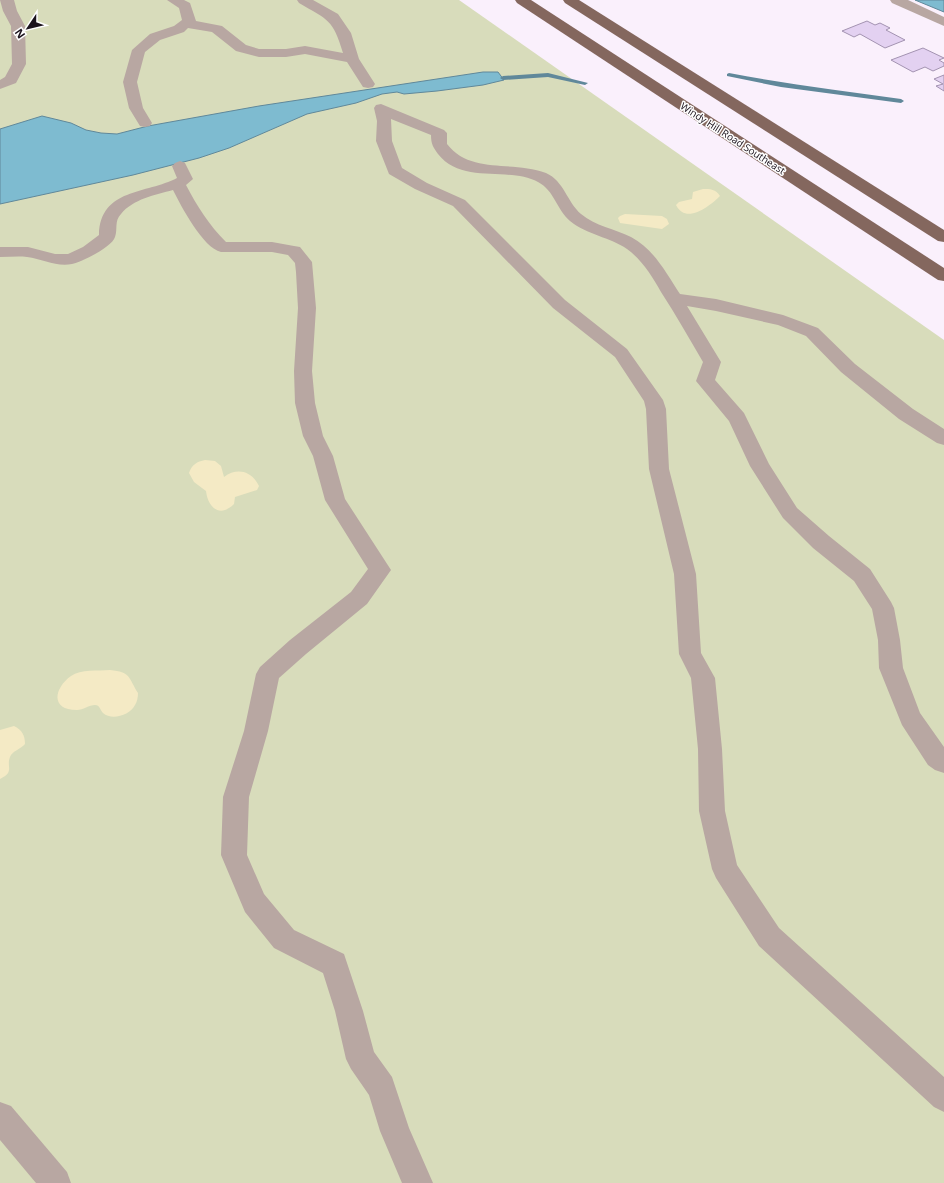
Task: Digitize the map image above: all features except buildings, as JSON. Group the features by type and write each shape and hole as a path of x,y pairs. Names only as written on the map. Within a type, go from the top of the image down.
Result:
{"main road":[{"name":"Windy Hill Road Southeast","path":"522,0 944,276"},
{"path":"570,0 944,237"}],"street":[{"path":"0,85 11,80 19,64 18,26 10,11 7,0"},
{"path":"146,123 136,108 130,82 139,50 155,37 179,29 189,21 185,6 174,0"},
{"path":"304,0 333,17 344,33 352,60 368,84"},
{"path":"897,0 944,22"},
{"path":"185,24 201,25 217,29 241,48 259,54 286,53 305,50 352,60"},
{"path":"944,762 937,757 910,718 891,668 889,640 883,608 862,575 821,542 790,513 760,466 737,418 705,381 712,362 674,298 647,258 627,241 612,236 575,217 559,196 554,185 541,176 525,172 472,168 451,158 439,145 439,133 398,117 381,108 384,121 384,141 395,171 421,186 459,203 559,304 621,353 653,400 656,409 659,469 685,574 690,654 703,678 710,749 712,811 725,869 769,937 944,1097"},
{"path":"0,252 28,252 55,260 71,259 90,251 107,238 108,220 112,212 139,195 160,188 179,175 197,219 221,247 272,247 294,251 303,262 308,308 304,377 305,403 313,436 323,456 335,500 380,570 359,598 298,646 268,674 256,731 236,797 234,855 254,903 284,939 334,964 349,1011 361,1059 382,1087 395,1131 418,1183"},
{"path":"674,298 716,305 783,321 812,332 848,368 906,414 944,438"},
{"path":"0,1117 56,1183"}],"green space":[{"path":"0,0 459,0 944,340 944,1183 0,1183"}],"sand":[{"path":"703,189 715,191 720,196 698,212 692,214 680,211 676,205 679,202 692,199 693,192"},
{"path":"625,214 662,216 667,219 669,224 662,229 620,223 618,218"},
{"path":"205,460 215,461 221,466 224,477 239,471 248,474 259,486 257,490 235,497 234,504 229,508 220,511 216,509 209,502 206,491 194,482 189,473 195,464"},
{"path":"110,670 122,672 128,676 138,693 136,704 129,712 120,716 111,717 103,713 97,705 77,710 68,709 62,706 59,702 58,692 65,681 71,676 85,671"},
{"path":"14,726 22,733 25,744 11,755 9,761 9,772 0,779 0,730"}],"water":[{"path":"915,0 944,0 944,12"},
{"path":"483,72 498,72 504,80 483,85 437,91 382,94 356,103 307,114 229,148 199,158 133,175 0,204 0,129 42,116 71,123 86,130 117,134 148,126 259,106"}],"waterway":[{"path":"503,78 548,75 585,83"},
{"path":"729,75 781,85 901,101"}]}
